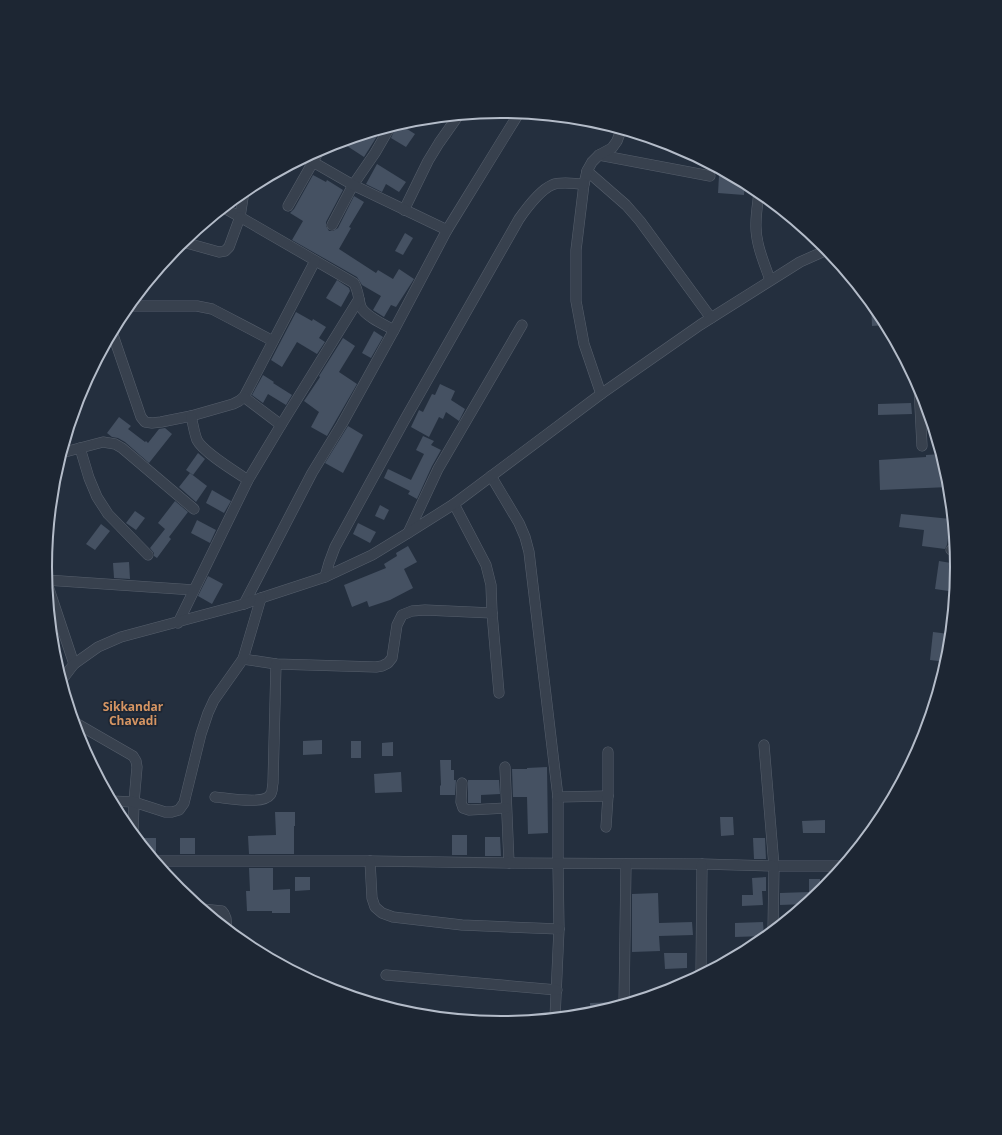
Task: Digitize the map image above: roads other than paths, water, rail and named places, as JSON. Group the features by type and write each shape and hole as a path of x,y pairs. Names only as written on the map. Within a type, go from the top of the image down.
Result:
{"street":[{"path":"244,604 312,473 342,424 447,230 516,119"},
{"path":"404,210 438,143 454,121"},
{"path":"332,225 352,185 375,153 386,134"},
{"path":"601,394 584,344 576,301 576,250 587,171 592,162 599,155 612,148 620,135"},
{"path":"599,155 710,176"},
{"path":"288,206 313,162 352,185 447,230"},
{"path":"587,171 626,205 640,221 711,318"},
{"path":"325,577 335,547 404,421 519,219 529,205 545,189 552,185 560,183 584,184"},
{"path":"758,200 756,237 770,280"},
{"path":"190,244 219,252 225,251 229,247 240,217 243,201"},
{"path":"229,211 354,283 358,290 361,307 367,314 394,330"},
{"path":"65,675 74,664 98,647 121,637 178,623 244,604 325,577 372,555 454,504 601,394 711,318 800,262 821,253"},
{"path":"114,339 141,417 145,422 152,424 191,416 233,404 244,397 315,261"},
{"path":"178,623 248,480 359,299"},
{"path":"136,306 197,306 212,309 273,341"},
{"path":"408,533 438,469 522,325"},
{"path":"244,397 281,425"},
{"path":"920,407 922,446"},
{"path":"191,416 194,432 198,441 205,450 248,480"},
{"path":"67,452 103,442 115,444 122,448 194,509"},
{"path":"80,448 89,478 97,497 108,514 148,555"},
{"path":"491,476 519,523 529,552 558,797 559,929 557,990 554,1014"},
{"path":"454,504 486,565 491,585 499,693"},
{"path":"52,580 194,590"},
{"path":"118,801 134,802 165,812 179,810 182,806 208,713 214,700 243,659 261,598"},
{"path":"54,603 74,664"},
{"path":"243,659 276,664 382,666 388,663 392,658 397,625 402,615 412,611 425,610 492,613"},
{"path":"214,797 258,801 266,799 271,794 273,783 276,664"},
{"path":"81,726 133,756 136,761 137,767 133,824"},
{"path":"764,745 774,866 773,925"},
{"path":"606,827 608,752"},
{"path":"504,767 509,863"},
{"path":"462,783 461,802 463,808 469,810 506,808"},
{"path":"558,797 608,796"},
{"path":"160,860 837,866"},
{"path":"370,861 372,898 375,907 393,917 462,925 559,929"},
{"path":"624,999 626,864"},
{"path":"701,969 702,864"},
{"path":"211,910 222,911 225,914 227,923"},
{"path":"386,976 557,990"}],"district":[{"name":"Sikkandar Chavadi","path":"133,713"}]}
